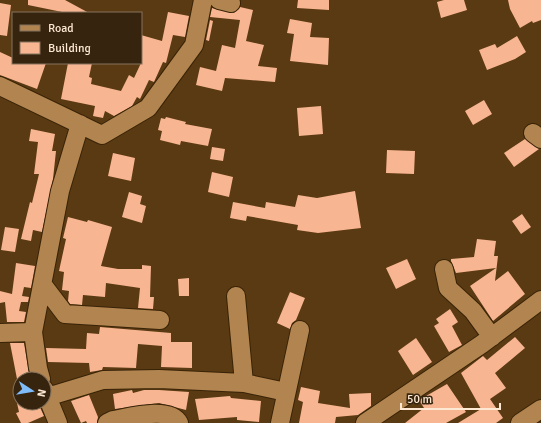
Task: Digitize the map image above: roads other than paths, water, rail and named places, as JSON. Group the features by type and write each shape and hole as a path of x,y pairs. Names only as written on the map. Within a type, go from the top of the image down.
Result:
{"street":[{"path":"0,86 102,135 148,108 194,45 203,0"},
{"path":"39,371 33,332 60,191 80,124"},
{"path":"444,269 448,288 473,311 492,337"},
{"path":"43,285 65,314 160,320"},
{"path":"236,296 244,383"},
{"path":"365,423 492,337 541,300"},
{"path":"280,423 300,330"},
{"path":"0,333 33,332"},
{"path":"52,391 103,380 159,379 244,383 286,392"},
{"path":"52,409 58,423"},
{"path":"520,423 541,409"},
{"path":"107,423 113,420 160,413 177,419 180,423"}]}
